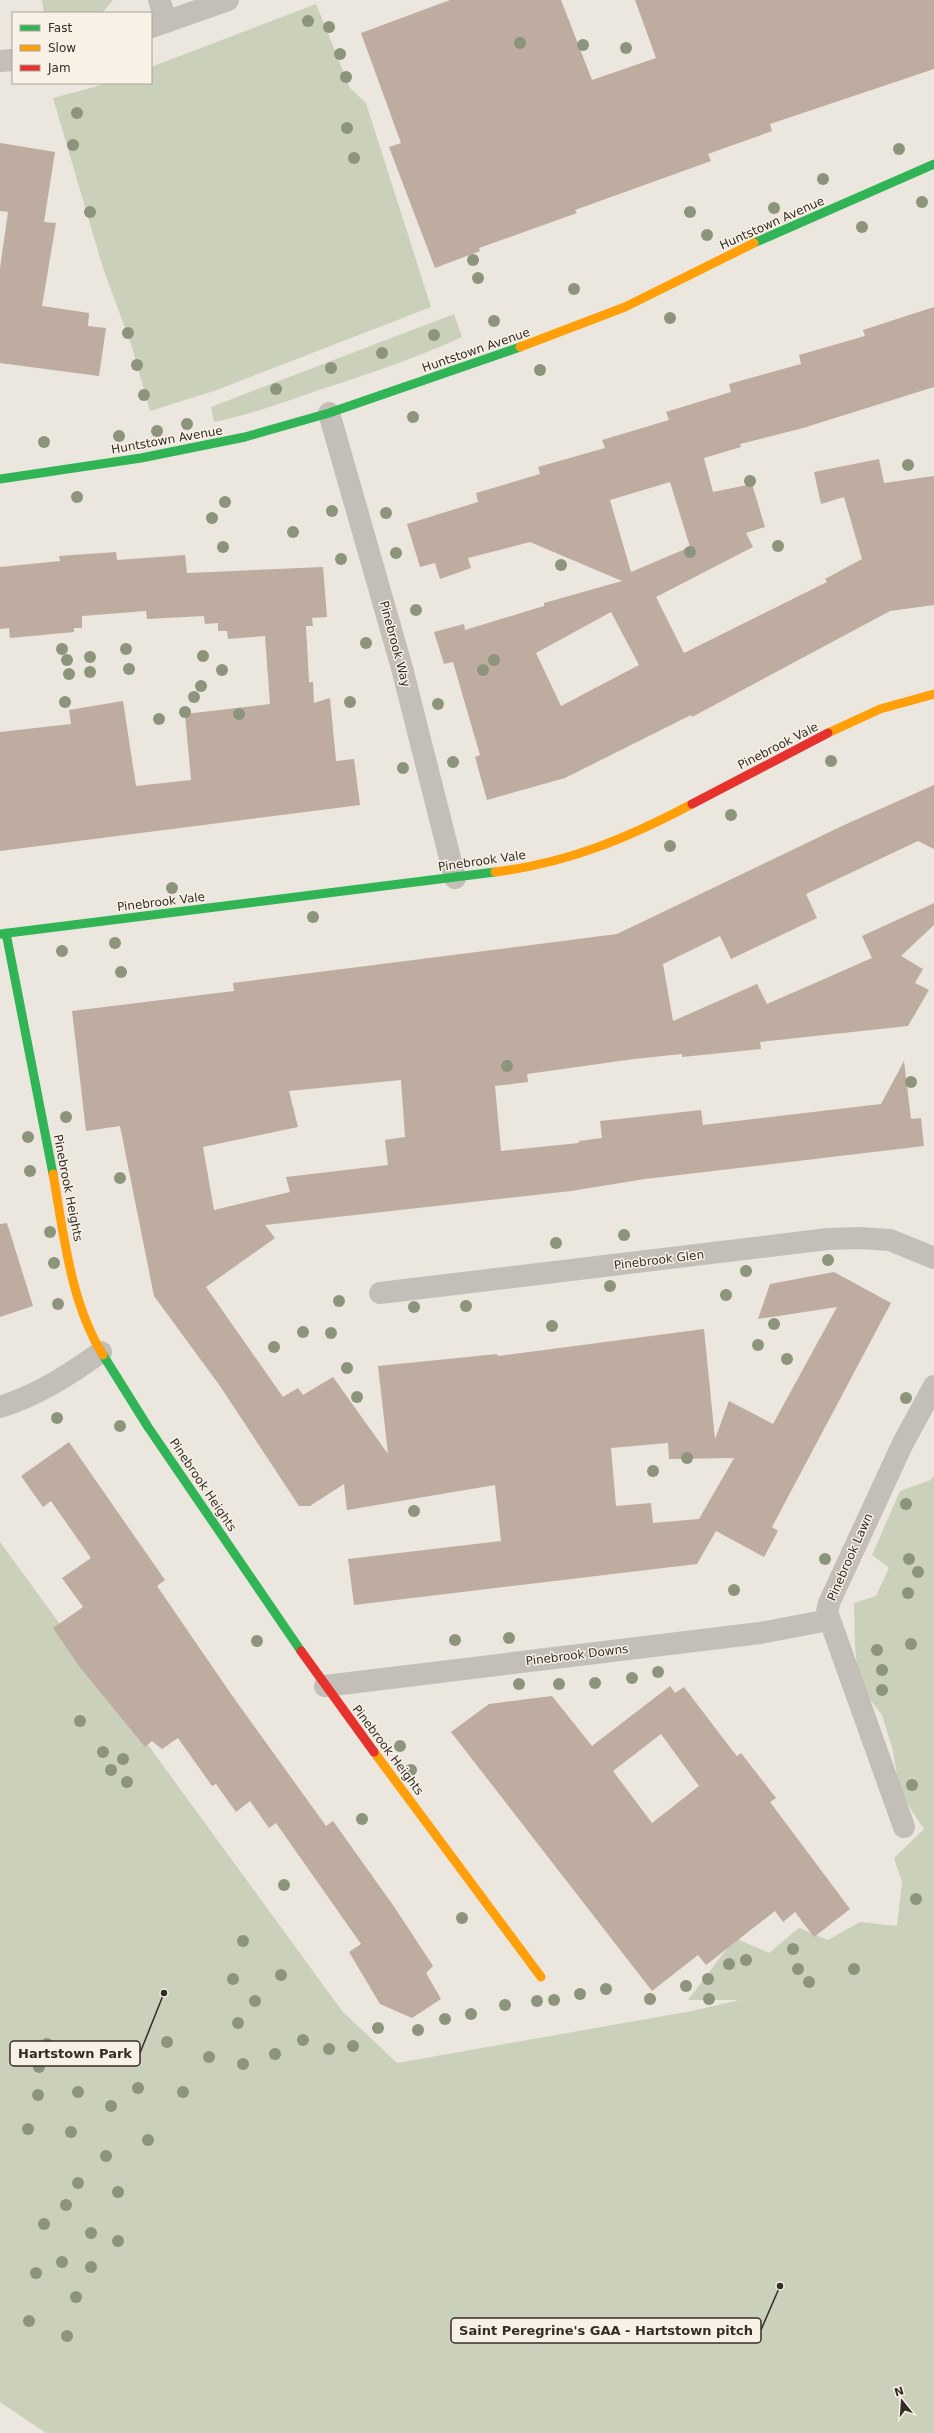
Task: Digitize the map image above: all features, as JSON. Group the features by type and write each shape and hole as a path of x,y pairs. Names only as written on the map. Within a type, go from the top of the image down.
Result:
{"street":[{"path":"160,0 159,24 228,0"},
{"path":"0,61 12,60"},
{"name":"Huntstown Avenue","path":"0,479 214,445 329,413 559,334 625,307 749,245 934,164"},
{"name":"Pinebrook Way","path":"329,413 402,668 455,878"},
{"name":"Pinebrook Vale","path":"3,934 455,878 530,868 564,860 598,848 673,814 854,719 880,709 934,694"},
{"name":"Pinebrook Heights","path":"3,934 71,1268 84,1320 101,1352 148,1427 325,1686 541,1977"},
{"name":"Pinebrook Glen","path":"380,1293 828,1239 860,1238 890,1240 934,1258"},
{"path":"0,1407 22,1400 64,1379 101,1352"},
{"name":"Pinebrook Lawn","path":"904,1827 829,1620 829,1603 903,1443 934,1386"},
{"name":"Pinebrook Downs","path":"325,1686 760,1633 829,1620"}],"green space":[{"path":"42,0 113,0 103,12 44,12"},
{"path":"316,4 350,88 366,103 431,307 214,391 150,411 132,347 103,268 53,98 105,84 152,84 152,67"},
{"path":"454,314 462,337 408,360 371,373 240,416 214,422 211,407"},
{"path":"934,1475 934,2433 46,2433 0,2402 0,1542 342,2011 397,2063 692,2011 739,2000 688,2000 735,1938 769,1953 799,1928 828,1940 860,1922 897,1926 902,1882 894,1858 924,1829 900,1793 893,1751 882,1715 859,1685 855,1646 854,1603 876,1596 889,1568 872,1555 900,1491 931,1480"}],"building":[{"path":"450,0 561,0 592,80 656,58 635,0 934,0 934,69 770,124 772,131 708,154 711,161 575,210 577,213 479,248 480,251 435,268 389,147 401,143 361,33"},
{"path":"0,143 55,152 44,222 56,223 42,306 89,313 88,326 106,328 99,376 0,363 0,268 8,212 0,211"},
{"path":"934,307 934,387 803,428 740,444 741,447 704,458 713,492 752,484 765,527 746,533 753,547 656,597 684,653 827,582 825,579 862,559 844,497 821,504 814,472 879,459 884,483 934,476 934,605 890,611 692,717 691,715 565,778 487,800 475,757 480,755 453,662 444,664 434,632 464,624 465,630 544,606 544,603 622,581 530,542 468,558 471,568 440,579 435,563 420,567 407,524 478,502 476,493 540,474 538,467 605,448 602,440 669,420 666,412 731,392 729,384 801,364 799,355 865,336 863,330","holes":["670,482 690,547 631,572 610,500","611,612 639,665 561,706 536,653"]},
{"path":"116,552 117,560 185,555 187,573 323,567 327,617 312,618 313,626 306,626 309,682 313,682 314,703 330,698 336,761 354,759 360,805 0,851 0,732 71,724 69,710 123,701 136,786 191,780 185,714 270,704 265,636 228,639 227,631 218,631 218,623 205,624 204,616 147,619 146,611 82,616 82,628 74,628 74,632 10,638 9,628 0,629 0,567 60,561 59,556"},
{"path":"934,785 934,849 918,841 806,894 817,918 731,959 720,936 663,964 673,1021 757,984 767,1004 872,958 862,936 934,903 934,925 901,956 923,969 915,983 929,990 908,1026 760,1042 761,1049 682,1057 682,1054 634,1059 527,1074 528,1082 495,1086 501,1151 579,1143 579,1141 602,1138 600,1121 701,1110 703,1125 881,1104 904,1061 911,1119 921,1118 924,1146 645,1179 571,1191 265,1225 275,1238 206,1287 283,1397 298,1388 303,1395 333,1377 388,1454 378,1366 497,1354 498,1356 704,1329 715,1439 729,1401 773,1424 837,1307 758,1319 770,1284 834,1272 891,1303 772,1527 778,1531 764,1557 716,1531 697,1564 354,1605 348,1559 501,1541 495,1485 347,1510 344,1484 310,1506 299,1506 220,1386 154,1296 120,1126 86,1131 72,1011 234,991 233,983 617,934 842,826","holes":["401,1080 405,1137 385,1140 388,1165 286,1177 290,1192 214,1210 203,1147 298,1127 289,1091","668,1443 669,1459 734,1458 699,1519 653,1523 651,1503 616,1506 611,1448"]},
{"path":"7,1223 33,1306 0,1317 0,1224"},
{"path":"69,1442 165,1580 157,1586 231,1694 326,1826 333,1821 395,1908 433,1966 426,1973 441,1999 412,2018 380,2004 349,1952 361,1944 276,1823 269,1828 250,1801 236,1812 216,1784 212,1786 178,1738 162,1749 152,1741 145,1747 79,1666 53,1628 83,1607 62,1578 91,1558 51,1501 43,1507 21,1476"},
{"path":"670,1686 675,1693 684,1687 732,1750 737,1756 741,1753 776,1798 770,1802 850,1909 814,1937 795,1912 783,1922 775,1911 706,1965 698,1955 652,1991 451,1732 489,1704 552,1696 592,1746","holes":["661,1734 699,1786 652,1823 613,1771"]}],"traffic: fast":[{"path":"754,243 934,164"},
{"path":"0,479 141,458 245,437 329,413 520,347"},
{"path":"0,934 495,872"},
{"path":"6,933 53,1174"},
{"path":"103,1355 148,1427 301,1651"}],"traffic: slow":[{"path":"520,347 625,307 754,243"},
{"path":"828,733 880,709 934,694"},
{"path":"495,872 548,862 597,847 644,828 692,804"},
{"path":"53,1174 65,1244 76,1290 83,1313 103,1355"},
{"path":"374,1752 541,1977"}],"traffic: jam":[{"path":"692,804 828,733"},
{"path":"301,1651 374,1752"}],"place":[{"name":"Hartstown Park","path":"164,1993"},
{"name":"Saint Peregrine's GAA - Hartstown pitch","path":"780,2286"}]}
